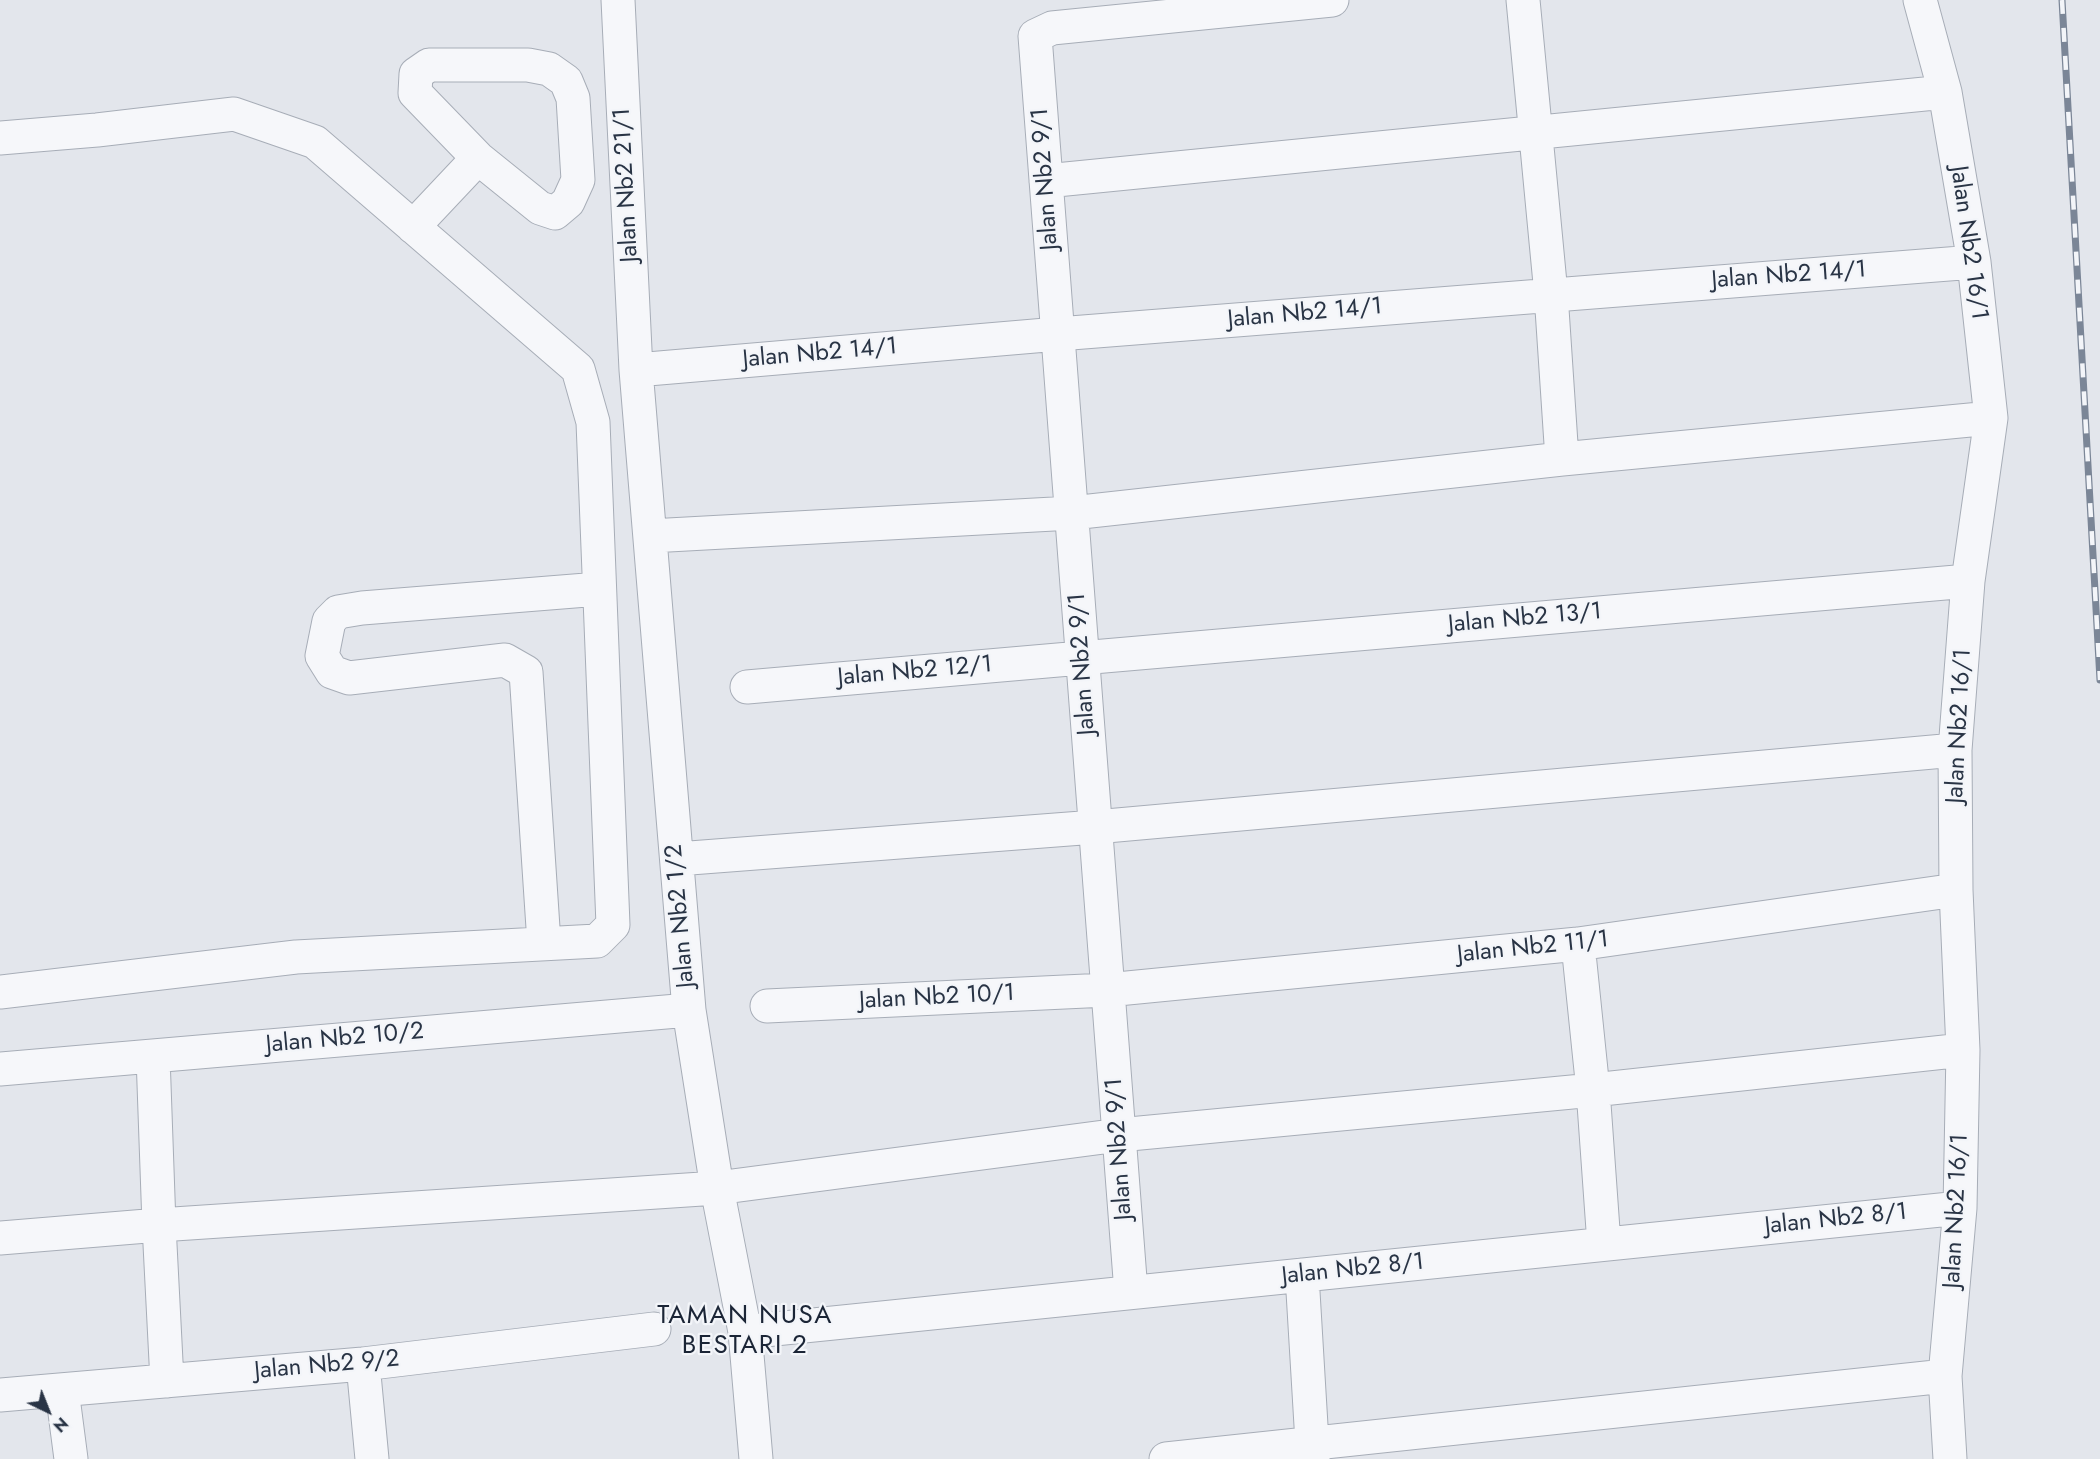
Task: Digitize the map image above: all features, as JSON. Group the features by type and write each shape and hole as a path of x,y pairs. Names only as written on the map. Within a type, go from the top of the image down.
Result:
{"street":[{"name":"Jalan Nb2 21/1","path":"618,0 636,370"},
{"name":"Jalan Nb2 9/1","path":"1131,1292 1035,36 1052,28 1332,0"},
{"path":"1523,0 1551,294 1562,459"},
{"name":"Jalan Nb2 16/1","path":"1920,0 1945,92 1974,262 1991,418 1968,581 1955,750 1956,890 1963,1050 1960,1208 1945,1376 1950,1459"},
{"path":"429,65 528,65 549,69 566,81 573,98 578,180 568,202 562,208 555,213 540,208 478,158 415,93 416,74 429,65"},
{"path":"1046,181 1945,92"},
{"path":"0,138 97,130 234,114 315,142 578,369 593,422 614,925 597,941 296,957 0,992"},
{"path":"413,227 478,158"},
{"name":"Jalan Nb2 14/1","path":"636,370 1551,294 1974,262"},
{"name":"Jalan Nb2 1/2","path":"636,370 689,1010 717,1188 745,1332 756,1459"},
{"path":"650,536 1072,513 1562,459 1991,418"},
{"name":"Jalan Nb2 13/1","path":"1083,656 1968,581"},
{"path":"544,943 526,672 505,660 349,678 332,672 322,656 329,621 338,612 374,607 599,589"},
{"name":"Jalan Nb2 12/1","path":"747,687 1083,656"},
{"path":"677,859 1095,827 1955,750"},
{"name":"Jalan Nb2 11/1","path":"1107,990 1578,944 1956,890"},
{"path":"1578,944 1593,1090 1605,1244"},
{"name":"Jalan Nb2 10/1","path":"767,1006 1107,990"},
{"name":"Jalan Nb2 10/2","path":"0,1069 689,1010"},
{"path":"0,1238 159,1225 717,1188 1119,1135 1593,1090 1963,1050"},
{"path":"153,1056 167,1381"},
{"name":"Jalan Nb2 8/1","path":"745,1332 1960,1208"},
{"path":"1302,1275 1313,1451"},
{"name":"Jalan Nb2 9/2","path":"0,1395 363,1364 654,1329"},
{"path":"363,1364 372,1459"},
{"path":"1166,1459 1313,1451 1945,1376"},
{"path":"62,1390 71,1459"}],"railway":[{"path":"2062,0 2100,680"}],"district":[{"name":"TAMAN NUSA BESTARI 2","path":"745,1332"}]}
